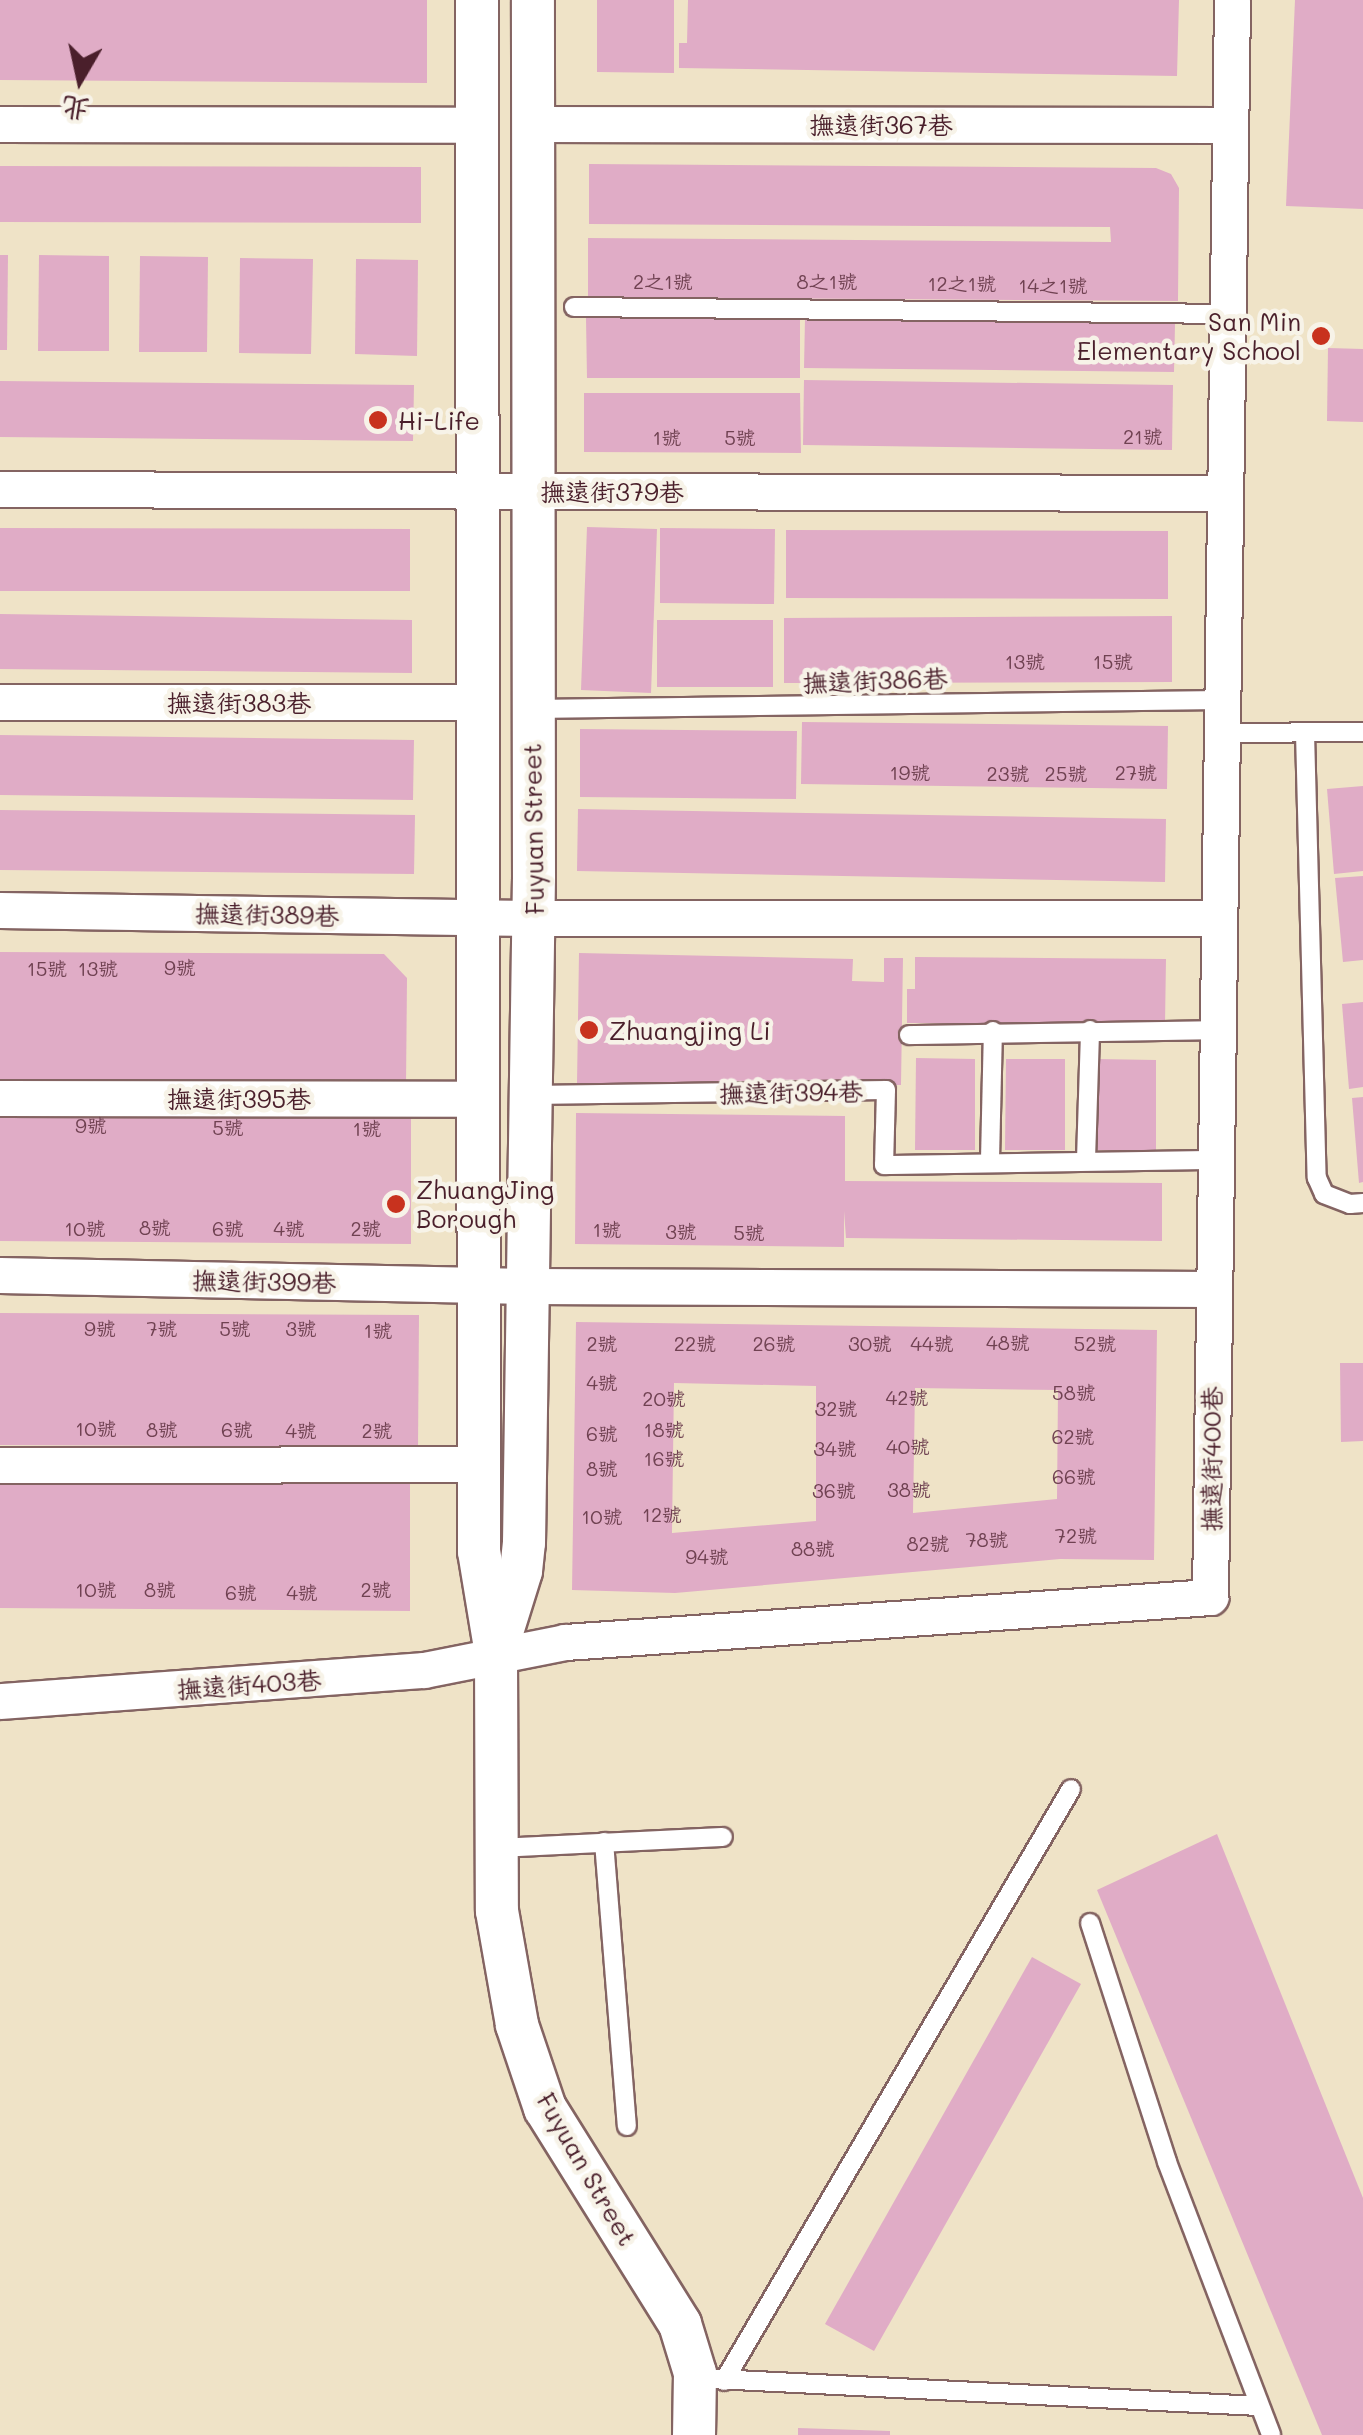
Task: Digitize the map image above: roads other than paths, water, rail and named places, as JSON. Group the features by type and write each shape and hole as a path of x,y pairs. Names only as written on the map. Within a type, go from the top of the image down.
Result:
{"street":[{"name":"Fuyuan Street","path":"477,0 478,1464 480,1571 496,1654 497,1911 517,2025 545,2108 710,2377 694,2435"},
{"name":"Fuyuan Street","path":"496,1654 524,1543 534,918 533,0"},
{"path":"527,1286 1212,1288 1232,0"},
{"path":"0,124 477,125"},
{"name":"撫遠街367巷","path":"533,124 1230,125"},
{"name":"撫遠街379巷","path":"0,489 1224,493"},
{"name":"撫遠街383巷","path":"0,702 478,702"},
{"name":"撫遠街389巷","path":"0,910 534,918"},
{"path":"534,918 1218,918"},
{"name":"撫遠街395巷","path":"0,1098 478,1099"},
{"name":"撫遠街399巷","path":"0,1276 527,1286"},
{"name":"撫遠街400巷","path":"496,1654 583,1641 1210,1597 1212,1288"},
{"path":"0,1465 478,1464"},
{"name":"撫遠街403巷","path":"0,1702 424,1670 496,1654"}],"lane":[{"path":"574,307 1227,314"},
{"name":"撫遠街386巷","path":"532,709 1221,716 1306,733 1363,732"},
{"path":"1306,733 1317,1178 1324,1194 1350,1204 1363,1202"},
{"path":"1086,1160 1090,1030"},
{"path":"909,1035 1216,1030"},
{"path":"990,1160 993,1032"},
{"name":"撫遠街394巷","path":"531,1096 886,1090 884,1165 990,1160 1214,1160"},
{"path":"1071,1789 710,2377 1259,2406"},
{"path":"496,1848 723,1837"},
{"path":"604,1842 627,2126"},
{"path":"1090,1923 1167,2162 1271,2435"}],"place":[{"name":"San Min Elementary School","path":"1321,336"},
{"name":"Hi-Life","path":"378,420"},
{"name":"Zhuangjing Li","path":"589,1030"},
{"name":"ZhuangJing Borough","path":"396,1204"}]}
